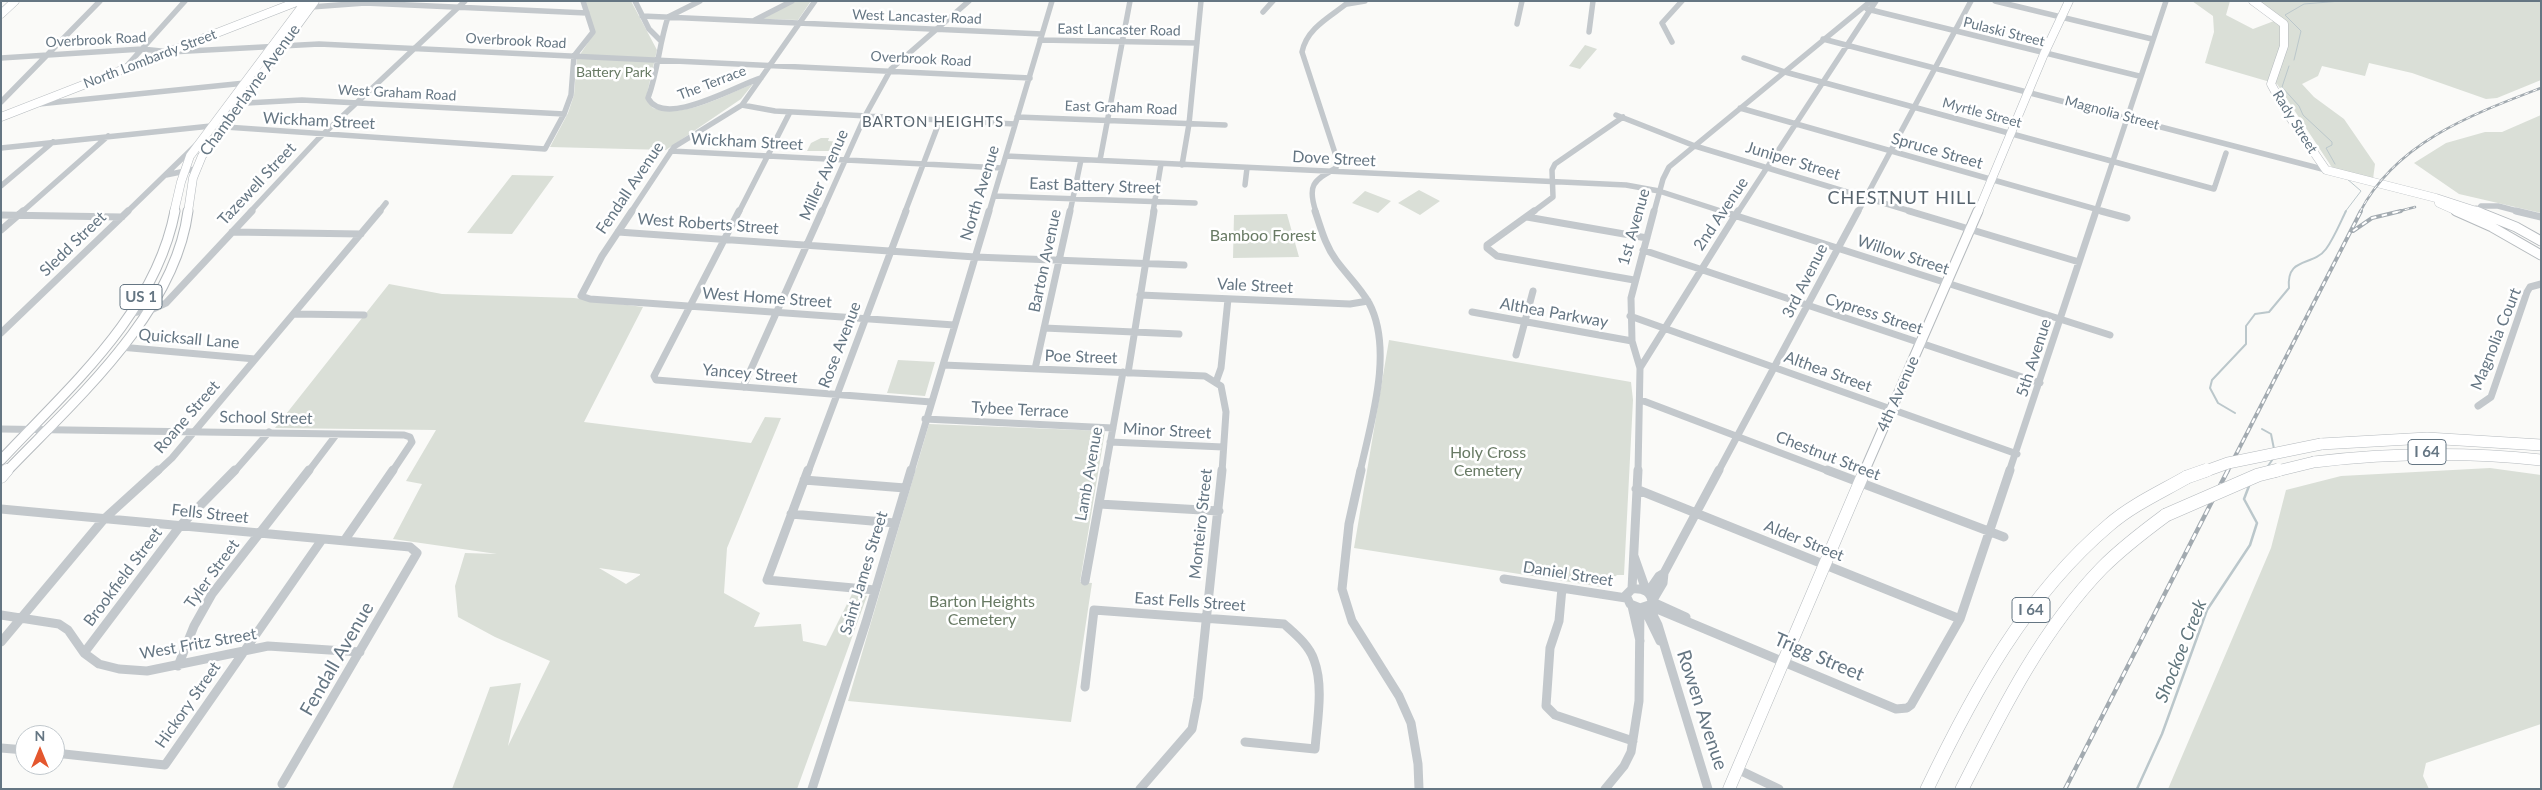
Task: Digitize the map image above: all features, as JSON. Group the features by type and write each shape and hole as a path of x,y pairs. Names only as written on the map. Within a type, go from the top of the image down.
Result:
{"highway":[{"name":"I 64","path":"1927,789 1979,687 2026,616 2050,586 2070,563 2110,524 2187,477 2228,463 2321,444 2427,438 2541,445"},
{"name":"I 64","path":"1962,789 1999,714 2070,606 2125,545 2145,528 2166,515 2258,475 2314,462 2369,455 2434,452 2541,460"}],"main road":[{"path":"1,6 7,1"},
{"path":"1,14 14,1"},
{"name":"North Lombardy Street","path":"1,117 299,1"},
{"name":"4th Avenue","path":"1729,789 1823,565 1991,181 2044,54 2069,1"},
{"name":"Rady Street","path":"2253,1 2284,24 2287,33 2271,84 2287,113 2326,170"},
{"name":"Chamberlayne Avenue","path":"1,477 120,346 146,311 164,281 181,243 187,218 190,185 195,168 228,104 299,11 311,3"},
{"name":"Chamberlayne Avenue","path":"1,460 97,357 132,313 155,273 167,246 183,171 200,141 239,104 283,45 311,3"},
{"path":"278,9 294,7 299,11"},
{"name":"Magnolia Street","path":"2326,170 2478,209 2541,241"},
{"name":"Magnolia Street","path":"2400,189 2471,217 2506,234 2541,255"}],"street":[{"path":"1,102 100,1"},
{"path":"124,69 185,1"},
{"name":"Tazewell Street","path":"132,313 158,307 168,301 322,135 465,1"},
{"path":"564,114 571,95 574,56 593,32 583,1"},
{"path":"634,1 654,36 660,40"},
{"path":"668,17 700,1"},
{"path":"754,20 792,1"},
{"name":"Fendall Avenue","path":"580,293 671,151 705,126 742,105 815,1"},
{"name":"Miller Avenue","path":"744,387 865,116 891,69 969,1"},
{"name":"North Avenue","path":"942,365 1052,1"},
{"path":"1100,160 1109,121 1130,1"},
{"path":"1182,165 1189,124 1201,1"},
{"path":"1264,12 1273,1"},
{"path":"1365,1 1348,3 1312,32 1302,46 1302,55 1336,156 1336,168 1316,179 1312,188 1311,198 1331,253 1368,301 1377,321 1379,335 1378,391 1349,524 1342,589 1352,621 1399,696 1411,723 1418,764 1418,789"},
{"path":"1517,24 1522,1"},
{"path":"1589,32 1593,1"},
{"path":"1672,42 1665,32 1662,23 1667,15 1682,1"},
{"name":"1st Avenue","path":"1646,602 1634,556 1641,400 1640,368 1632,340 1630,316 1634,280 1660,191 1669,167 1823,39 1866,9 1871,1"},
{"name":"2nd Avenue","path":"1640,368 1700,269 1848,45 1866,9 1876,1"},
{"name":"3rd Avenue","path":"1646,602 1663,583 1664,573 1971,1"},
{"path":"1995,1 2152,40"},
{"name":"5th Avenue","path":"1902,709 1910,705 1960,620 2128,117 2139,76 2166,1"},
{"path":"311,3 365,3 587,13"},
{"name":"Pulaski Street","path":"1866,9 2139,76"},
{"name":"West Lancaster Road","path":"642,16 936,29 1041,37"},
{"name":"The Terrace","path":"668,17 660,40 659,59 648,98 651,104 660,109 687,108 734,86 761,78"},
{"name":"East Lancaster Road","path":"1041,37 1198,43"},
{"name":"Magnolia Street","path":"1823,39 2326,170"},
{"name":"Overbrook Road","path":"1,58 142,49 170,52 272,45 319,44 891,69 1030,78"},
{"name":"Myrtle Street","path":"1744,58 1784,72 2214,189 2226,153"},
{"path":"35,104 255,82"},
{"name":"West Graham Road","path":"228,104 291,100 564,114"},
{"path":"742,105 790,112 940,120 1016,120"},
{"name":"Spruce Street","path":"1740,108 1991,181 2128,218"},
{"path":"691,306 790,112"},
{"name":"Wickham Street","path":"1,148 108,136 216,127 545,149 564,114"},
{"name":"Juniper Street","path":"1554,183 1552,170 1555,164 1620,116 1695,146 2079,262"},
{"name":"Rose Avenue","path":"875,590 767,580 940,120"},
{"name":"East Graham Road","path":"1016,120 1225,125"},
{"path":"1,230 108,136"},
{"name":"Sledd Street","path":"1,332 200,141"},
{"path":"1,186 53,142"},
{"name":"Wickham Street","path":"671,151 1002,168"},
{"name":"Dove Street","path":"1006,156 1626,185 1660,191"},
{"name":"Barton Avenue","path":"1035,369 1081,160"},
{"name":"Lamb Avenue","path":"1085,581 1110,442 1140,295 1161,164"},
{"name":"Sledd Street","path":"164,176 195,168"},
{"path":"1245,185 1247,168"},
{"path":"1554,183 1553,197 1487,245 1489,252 1497,256 1634,280"},
{"name":"Willow Street","path":"1660,191 2110,335"},
{"name":"East Battery Street","path":"994,196 1195,203"},
{"name":"Roane Street","path":"1,642 20,616 104,519 160,470 194,432 386,203"},
{"path":"2471,217 2482,205 2491,205 2541,217"},
{"path":"1,215 122,217"},
{"path":"1527,217 1647,238"},
{"path":"232,232 361,234"},
{"name":"West Roberts Street","path":"618,232 975,257 1184,265"},
{"name":"Cypress Street","path":"1643,250 2040,383"},
{"name":"Magnolia Court","path":"2478,406 2491,397 2527,292 2530,288 2541,284"},
{"path":"1516,355 1533,291"},
{"name":"West Home Street","path":"580,293 583,298 590,299 954,325"},
{"name":"Vale Street","path":"1140,295 1350,304 1368,301"},
{"path":"1216,382 1221,368 1228,299"},
{"name":"Yancey Street","path":"691,306 654,376 656,380 931,402"},
{"name":"Althea Parkway","path":"1472,312 1632,340"},
{"path":"294,314 364,315"},
{"name":"Althea Street","path":"1630,316 2017,454"},
{"path":"1044,328 1179,334"},
{"name":"Quicksall Lane","path":"120,346 255,359"},
{"name":"Poe Street","path":"942,365 1205,376 1216,382"},
{"name":"Saint James Street","path":"812,789 875,590 942,365"},
{"name":"Monteiro Street","path":"1140,789 1192,729 1198,698 1219,510 1223,447 1225,399 1221,386 1216,382"},
{"name":"Chestnut Street","path":"1641,400 2004,537"},
{"name":"Tybee Terrace","path":"925,419 1113,428"},
{"name":"School Street","path":"1,429 269,432 404,435 410,437 412,442 344,541"},
{"name":"Brookfield Street","path":"84,653 180,526 248,458 269,432"},
{"name":"Tyler Street","path":"178,666 194,626 212,594 261,534 336,434"},
{"name":"Minor Street","path":"1110,442 1223,447"},
{"path":"804,480 905,488"},
{"name":"Alder Street","path":"1636,489 1960,620"},
{"path":"1099,504 1219,510"},
{"name":"Fells Street","path":"1,509 344,541 415,550"},
{"path":"791,514 895,523"},
{"name":"Hickory Street","path":"65,754 165,764 321,540"},
{"name":"Fendall Avenue","path":"282,784 417,553 415,550"},
{"name":"1st Avenue","path":"1632,589 1632,561 1634,556"},
{"name":"Daniel Street","path":"1504,579 1626,598"},
{"path":"1562,588 1559,621 1550,648 1546,706 1552,713 1560,717 1633,741"},
{"path":"1632,589 1646,602 1626,598 1627,592 1632,589"},
{"path":"1605,789 1628,760 1633,741 1639,701 1640,641 1646,602"},
{"name":"Trigg Street","path":"1646,602 1669,616 1724,635 1854,692 1902,709"},
{"name":"Rowen Avenue","path":"1646,602 1656,635 1661,642 1708,789"},
{"name":"East Fells Street","path":"1085,687 1094,610 1284,624 1299,638 1314,659 1317,674 1315,748 1245,742"},
{"name":"West Fritz Street","path":"1,615 20,616 59,624 68,630 84,653 99,664 119,670 147,672 268,646 360,652"},
{"path":"1,748 15,749"},
{"path":"1736,770 1779,789"}],"green space":[{"name":"Battery Park","path":"585,1 631,1 657,50 646,98 653,108 665,111 691,108 753,84 741,99 666,150 550,147 568,113 574,95 577,59 595,32"},
{"path":"795,1 811,1 798,20 763,19 763,17"},
{"path":"2192,1 2230,1 2226,15 2253,29 2274,21 2256,1 2541,1 2541,80 2497,98 2486,99 2412,73 2369,63 2365,76 2322,66 2318,76 2302,84 2314,97 2344,119 2375,164 2373,179 2333,169 2277,84 2205,63 2214,32 2213,16"},
{"path":"1585,45 1597,49 1580,69 1569,66"},
{"path":"2541,115 2541,213 2459,194 2414,163 2446,143 2485,132 2502,132"},
{"path":"821,138 829,138 828,141 842,142 838,151 807,151 811,143"},
{"path":"512,175 554,176 512,234 467,233"},
{"path":"1419,190 1440,201 1420,215 1398,203"},
{"path":"1365,191 1391,201 1378,213 1352,203"},
{"name":"Bamboo Forest","path":"1287,214 1299,257 1233,258 1234,215"},
{"path":"389,284 442,294 574,298 643,307 584,422 751,443 765,417 781,418 727,548 724,593 760,613 754,627 801,624 803,641 826,646 852,594 867,596 797,789 452,789 490,687 521,683 508,746 550,661 495,637 458,617 455,586 465,553 497,554 393,539 422,484 406,481 436,430 275,428","holes":["599,568 640,574 626,584"]},
{"name":"Holy Cross Cemetery","path":"1389,340 1631,382 1633,400 1624,575 1617,575 1602,587 1354,548"},
{"path":"898,360 935,362 925,396 887,393"},
{"name":"Barton Heights Cemetery","path":"929,424 1105,431 1080,582 1092,583 1071,722 848,701"},
{"path":"2490,468 2541,475 2541,724 2426,763 2423,776 2429,789 2168,789 2271,548 2286,490 2341,476"}],"waterway":[{"name":"Shockoe Creek","path":"2294,60 2301,31 2285,15 2304,4 2341,1"},
{"name":"Shockoe Creek","path":"2289,66 2282,87 2299,106 2303,115 2332,142 2332,145 2326,148 2335,164"},
{"name":"Shockoe Creek","path":"2345,212 2361,191 2346,178"},
{"name":"Shockoe Creek","path":"2235,413 2218,403 2210,388 2212,380 2246,344 2246,326 2255,314 2269,312 2289,288 2289,278 2296,266 2321,255 2326,249 2346,211"},
{"name":"Shockoe Creek","path":"2262,429 2271,434 2274,449"},
{"name":"Shockoe Creek","path":"2268,466 2275,456"},
{"name":"Shockoe Creek","path":"2137,789 2162,734 2207,610 2250,545 2257,523 2244,499 2249,486"}],"railway":[{"path":"2360,212 2375,188 2394,167 2415,149 2463,120 2541,88"},
{"path":"2396,212 2415,207"},
{"path":"2227,472 2361,211"},
{"path":"2353,231 2372,218 2401,211"},
{"path":"2065,789 2228,470"}],"district":[{"name":"BARTON HEIGHTS","path":"933,122"},
{"name":"CHESTNUT HILL","path":"1902,198"}]}
